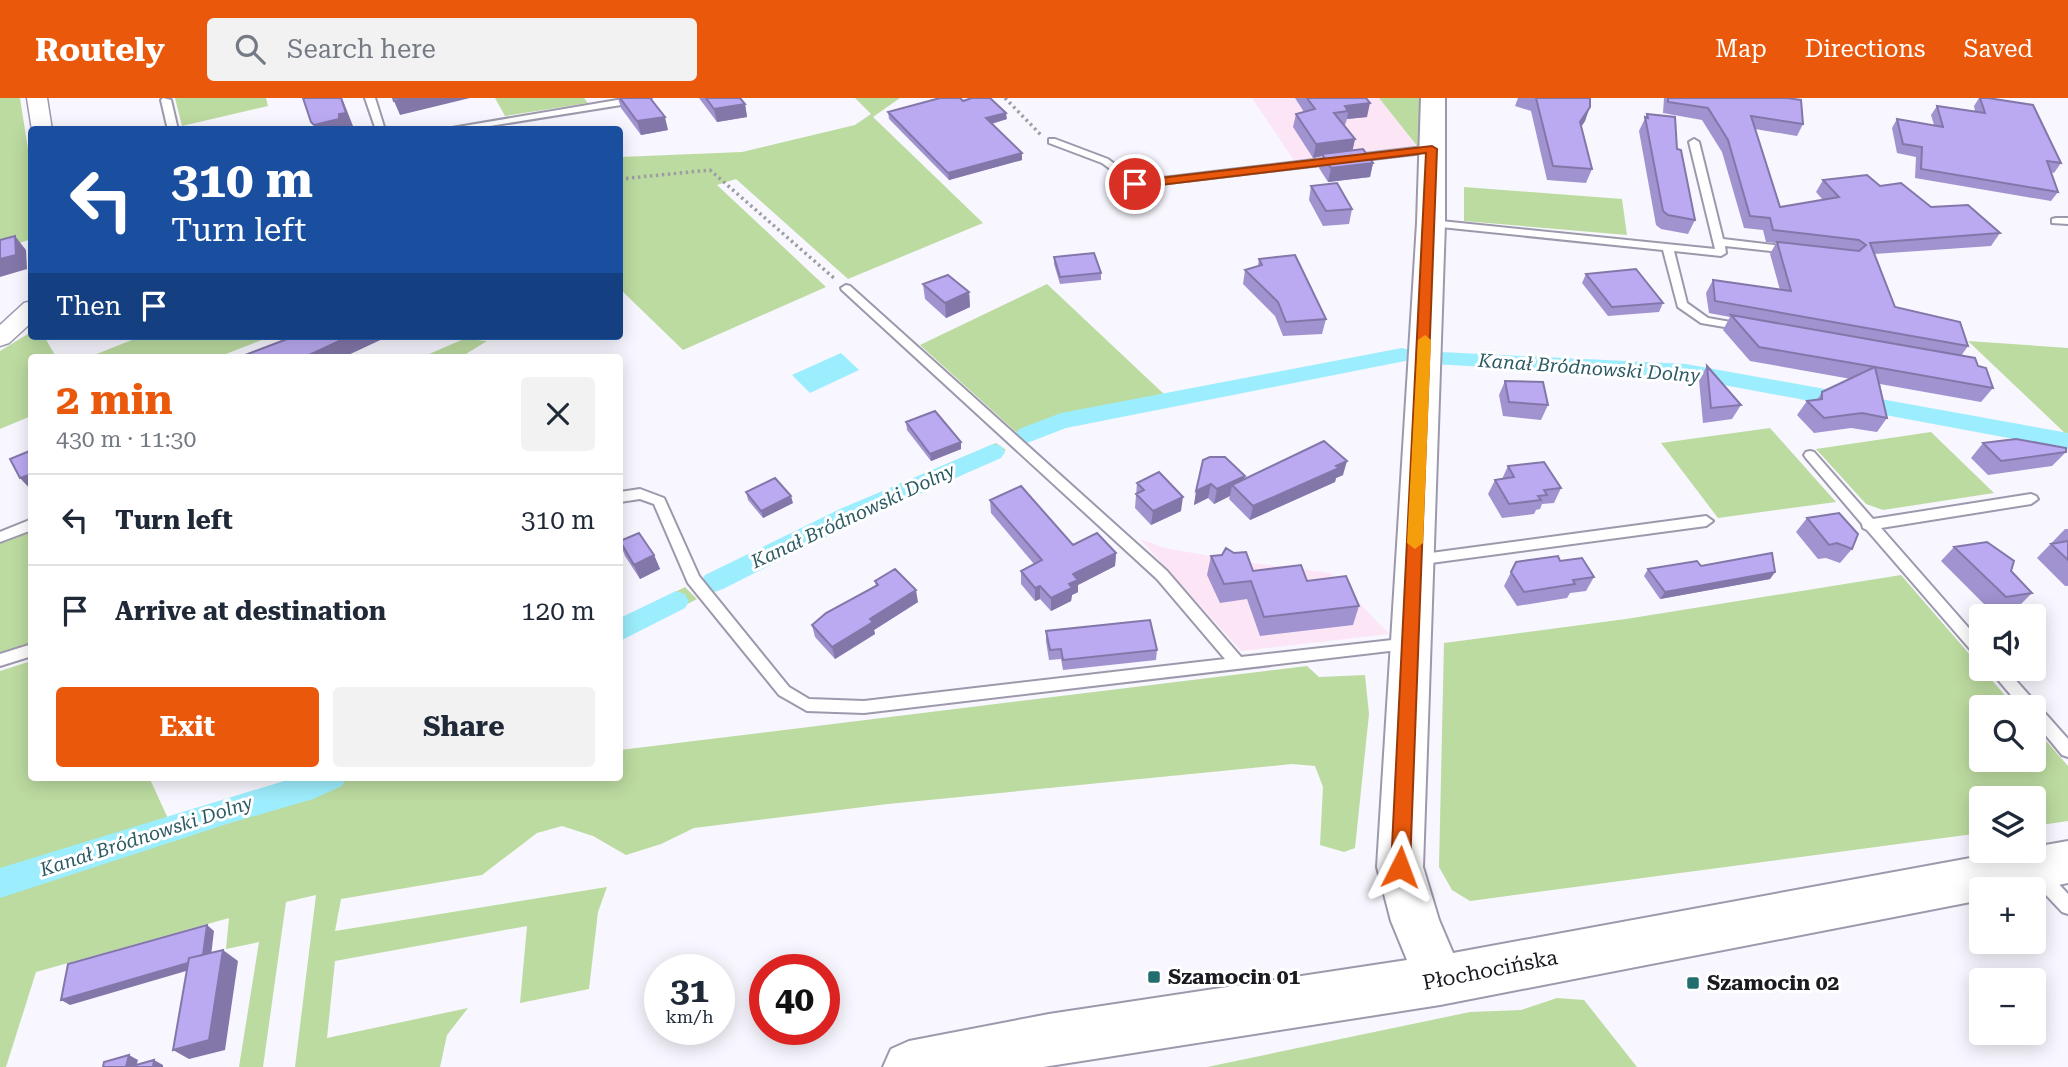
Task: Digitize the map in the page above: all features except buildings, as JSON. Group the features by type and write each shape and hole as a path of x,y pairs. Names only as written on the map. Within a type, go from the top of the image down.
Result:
{"street":[{"path":"37,98 41,126"},
{"path":"1433,98 1430,223 1400,867 1415,921 1440,980"},
{"path":"0,338 28,312"},
{"name":"Płochocińska","path":"909,1067 1073,1036 1440,980 2051,866"}],"lane":[{"path":"370,98 380,126"},
{"path":"469,126 646,98"},
{"path":"166,100 172,126"},
{"path":"1052,141 1105,160 1135,184 1432,149"},
{"path":"1430,223 1721,253 1695,142"},
{"path":"1718,242 1798,251"},
{"path":"1668,247 1682,305 1689,312 1705,321 1759,331"},
{"path":"846,288 1162,575 1238,664"},
{"path":"1810,456 1868,526 1969,639"},
{"path":"623,496 635,493 659,501 693,579 784,691 807,705 864,707 1411,644"},
{"path":"1868,526 2031,499"},
{"path":"1415,560 1706,521"},
{"path":"0,537 28,526"},
{"path":"0,660 28,651"},
{"path":"2006,681 2019,695"},
{"path":"2046,725 2068,750"},
{"path":"2051,866 2068,905"}],"path":[{"path":"1005,98 1038,133 1052,141"},
{"path":"623,180 710,170 846,288"}],"shaded area":[{"path":"1252,98 1379,98 1418,147 1295,162"},
{"path":"1140,539 1165,548 1330,573 1389,634 1241,651"}],"green space":[{"path":"0,98 20,98 28,149 28,240 0,250"},
{"path":"175,98 266,98 268,106 182,126"},
{"path":"495,98 584,98 588,103 505,116"},
{"path":"855,98 900,98 873,117 983,223 848,279 736,179 717,185 826,287 683,350 623,292 623,157 742,152 855,125 871,114"},
{"path":"1379,98 1421,98 1418,147"},
{"path":"1464,187 1622,199 1627,235 1464,221"},
{"path":"1047,284 1166,396 1416,351 1412,358 1064,424 1026,441 920,345"},
{"path":"28,334 28,340 46,340 54,354 28,354 28,417 0,429 0,351"},
{"path":"132,340 262,340 226,354 97,354"},
{"path":"462,340 487,341 466,354 429,354"},
{"path":"1968,341 2068,348 2068,436"},
{"path":"1437,356 1683,368 2068,438 2068,445 1695,376 1438,363"},
{"path":"1770,428 1836,502 1718,518 1661,443"},
{"path":"1931,432 1994,493 1883,510 1866,504 1816,449"},
{"path":"996,443 1006,450 851,518 713,591 704,581 845,511"},
{"path":"28,530 28,646 0,654 0,543"},
{"path":"1901,575 1969,654 1969,681 1993,681 2005,695 1969,695 1969,772 2046,772 2046,741 2068,766 2068,821 2046,824 2046,786 1969,786 1969,835 1470,901 1452,890 1439,867 1444,643 1626,619"},
{"path":"685,587 697,599 623,637 623,618"},
{"path":"28,662 28,781 151,781 170,823 302,781 623,781 623,750 1307,666 1319,677 1365,675 1369,714 1355,848 1344,852 1320,845 1323,787 1315,766 1292,764 888,804 694,828 661,844 626,855 593,836 562,826 537,833 482,875 341,899 335,931 607,887 598,912 589,989 520,1003 527,926 335,961 327,1038 468,1008 447,1035 440,1067 295,1067 316,895 286,902 263,1067 239,1067 259,942 226,949 229,918 36,972 6,1067 0,1067 0,671"},
{"path":"1557,998 1584,1000 1637,1067 1207,1067 1470,1012 1521,1010"}],"water":[{"path":"841,353 859,370 810,393 792,375"}],"waterway":[{"name":"Kanał Bródnowski Dolny","path":"1027,435 1061,421 1402,355"},
{"name":"Kanał Bródnowski Dolny","path":"1441,359 1686,371 2068,441"},
{"name":"Kanał Bródnowski Dolny","path":"714,582 849,515 993,452"},
{"name":"Kanał Bródnowski Dolny","path":"623,628 676,601"},
{"name":"Kanał Bródnowski Dolny","path":"0,883 323,781"}],"slow traffic":[{"path":"1415,543 1425,340"}],"place":[{"name":"Szamocin 01","path":"1154,977"},
{"name":"Szamocin 02","path":"1693,983"}],"route":[{"path":"1135,184 1432,149 1400,867"}]}
